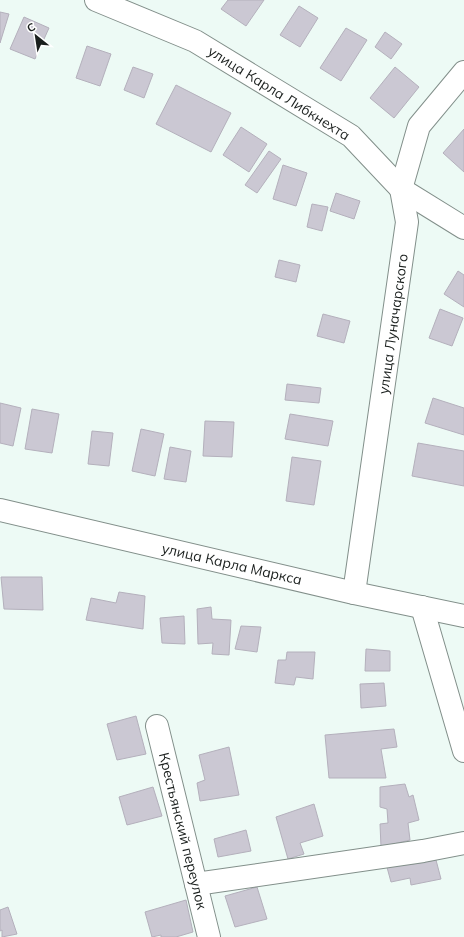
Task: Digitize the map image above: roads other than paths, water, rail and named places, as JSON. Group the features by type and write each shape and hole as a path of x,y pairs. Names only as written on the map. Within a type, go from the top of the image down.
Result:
{"street":[{"name":"улица Карла Либкнехта","path":"96,0 195,41 351,136 401,189 464,228"},
{"name":"улица Луначарского","path":"354,593 407,222 401,189 419,126 464,72"},
{"name":"улица Карла Маркса","path":"0,510 354,593 464,616"},
{"path":"422,607 464,751"},
{"name":"Крестьянский переулок","path":"157,726 209,937"},
{"path":"196,884 423,851 464,843"}]}
